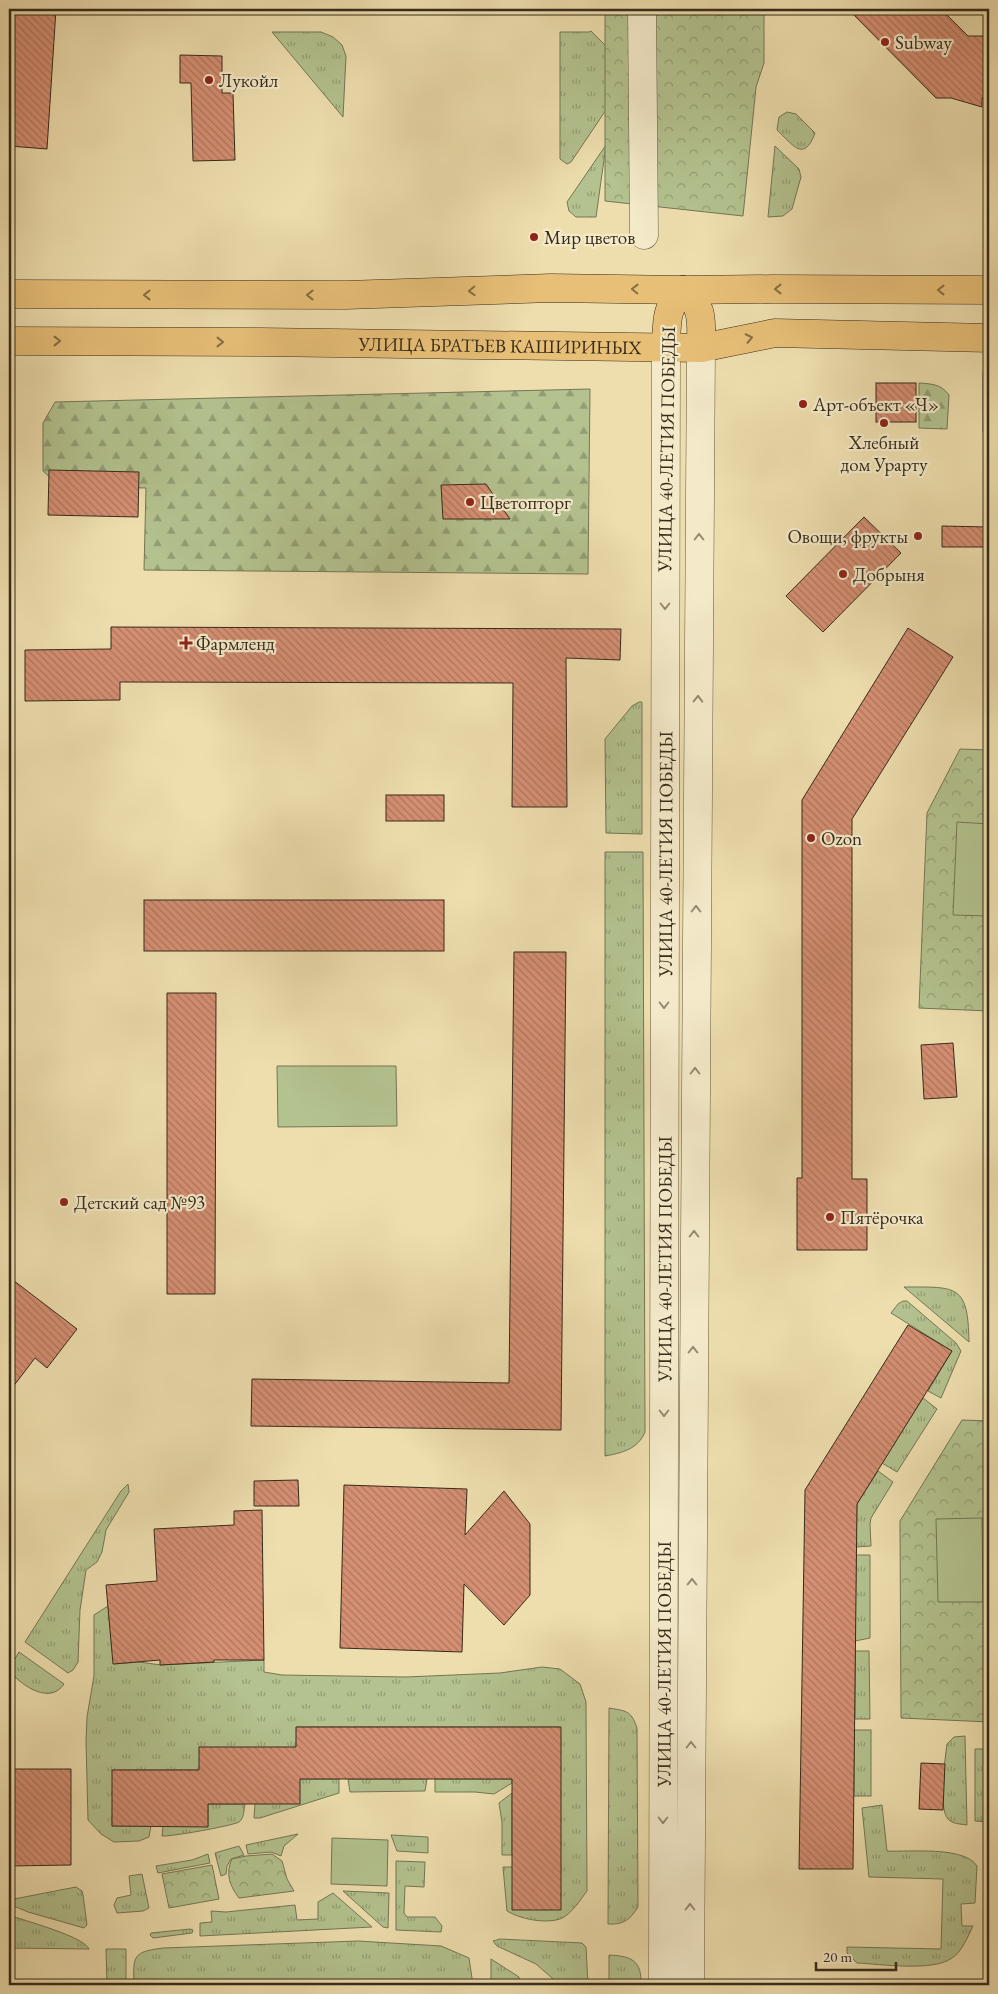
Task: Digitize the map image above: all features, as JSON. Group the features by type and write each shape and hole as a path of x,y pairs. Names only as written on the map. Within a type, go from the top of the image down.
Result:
{"main road":[{"path":"9,294 346,295 551,288 989,290"},
{"name":"УЛИЦА 40-ЛЕТИЯ ПОБЕДЫ","path":"666,347 667,320 670,306 683,290 692,297 698,306 701,320 701,348"},
{"name":"УЛИЦА БРАТЬЕВ КАШИРИНЫХ","path":"9,341 701,348 775,333 989,338"}],"street":[{"path":"642,9 644,235"},
{"name":"УЛИЦА 40-ЛЕТИЯ ПОБЕДЫ","path":"666,347 664,1282 676,1979"},
{"name":"УЛИЦА 40-ЛЕТИЯ ПОБЕДЫ","path":"676,1936 693,1282 701,348"},
{"path":"664,1282 693,1282"}],"green space":[{"path":"605,9 764,9 764,63 756,87 743,216 605,201"},
{"path":"591,31 606,46 606,110 571,162 567,164 560,159 560,32"},
{"path":"272,32 321,32 333,37 342,45 346,56 343,117"},
{"path":"787,112 796,114 815,133 807,147 798,148 777,130 779,117"},
{"path":"606,145 596,217 576,217 569,211 567,202"},
{"path":"775,146 799,169 801,177 792,209 783,216 768,217"},
{"path":"983,373 989,373 989,432 983,432"},
{"path":"919,383 932,384 946,391 949,395 947,429 919,428"},
{"path":"590,389 588,574 144,570 146,488 59,486 43,471 43,423 55,402"},
{"path":"642,702 642,834 606,833 605,739 632,706"},
{"path":"960,749 989,750 989,1011 919,1008 927,813"},
{"path":"957,822 989,824 988,916 953,915"},
{"path":"605,852 643,852 645,1432 642,1438 629,1449 605,1456"},
{"path":"277,1066 396,1066 397,1126 278,1127"},
{"path":"904,1287 936,1287 948,1289 956,1293 962,1299 966,1309 969,1342"},
{"path":"903,1301 907,1301 956,1343 961,1351 941,1398 928,1391 952,1351 891,1313"},
{"path":"923,1398 937,1409 897,1472 882,1463"},
{"path":"962,1420 989,1421 989,1722 901,1718 900,1521"},
{"path":"878,1471 893,1482 871,1518 871,1546 856,1547 857,1504"},
{"path":"128,1484 129,1492 106,1530 102,1552 97,1562 86,1570 80,1610 78,1662 73,1670 68,1673 25,1642 121,1491"},
{"path":"982,1518 983,1602 938,1602 936,1519"},
{"path":"856,1555 870,1555 870,1638 855,1641"},
{"path":"108,1606 114,1664 139,1662 161,1665 264,1660 264,1672 282,1675 406,1677 500,1673 542,1667 560,1669 580,1684 586,1702 587,1891 572,1910 560,1919 547,1921 533,1920 507,1911 503,1867 512,1867 560,1727 297,1727 296,1747 199,1770 113,1770 112,1826 151,1826 149,1837 139,1841 114,1842 101,1834 88,1820 86,1741 87,1717 94,1676 94,1615"},
{"path":"855,1651 869,1651 870,1719 855,1719"},
{"path":"19,1652 64,1684 52,1693 44,1693 29,1688 11,1673 10,1667"},
{"path":"609,1708 627,1712 637,1728 638,1907 626,1921 618,1924 608,1924"},
{"path":"854,1730 871,1730 871,1796 854,1796"},
{"path":"965,1736 967,1825 950,1821 943,1805 947,1744 954,1737"},
{"path":"975,1749 989,1749 989,1822 975,1821"},
{"path":"300,1779 339,1779 339,1793 260,1818 254,1818 255,1804"},
{"path":"348,1779 427,1779 425,1791 350,1792"},
{"path":"435,1779 512,1779 512,1783 494,1794 435,1792"},
{"path":"512,1793 512,1855 502,1855 502,1822 499,1803"},
{"path":"208,1804 245,1804 241,1821 200,1831 162,1836 163,1826 208,1826"},
{"path":"882,1805 887,1851 936,1851 961,1855 971,1860 977,1866 975,1903 961,1904 962,1926 973,1926 959,1952 943,1962 920,1966 857,1963 847,1953 847,1947 941,1949 943,1879 869,1877 862,1808"},
{"path":"298,1834 284,1846 281,1856 271,1852 248,1854 246,1845"},
{"path":"391,1835 428,1837 428,1853 397,1851"},
{"path":"332,1838 388,1840 387,1886 331,1884"},
{"path":"239,1846 244,1855 231,1859 227,1866 226,1874 221,1876 215,1853"},
{"path":"208,1854 210,1863 158,1873 156,1866 192,1860"},
{"path":"272,1854 282,1861 287,1879 294,1891 239,1898 233,1889 229,1875 232,1859"},
{"path":"396,1861 425,1862 424,1887 405,1886 404,1913 407,1917 435,1917 442,1926 441,1932 396,1930"},
{"path":"212,1865 219,1899 169,1908 162,1874"},
{"path":"142,1874 149,1908 143,1911 117,1913 114,1905 117,1898 131,1895 129,1876"},
{"path":"76,1887 82,1891 83,1895 87,1925 84,1928 28,1912 9,1904 9,1900"},
{"path":"343,1891 389,1893 388,1928 383,1927"},
{"path":"333,1893 372,1927 200,1936 200,1923 212,1922 211,1911 226,1912 295,1905 297,1920 318,1919 318,1902"},
{"path":"9,1915 65,1934 84,1944 89,1949 9,1948"},
{"path":"193,1930 192,1933 153,1938 150,1935 151,1933"},
{"path":"500,1939 582,1943 586,1947 588,1985 560,1985 536,1964 497,1946 493,1941"},
{"path":"358,1941 441,1946 469,1958 473,1985 134,1985 135,1961 140,1954 146,1951 163,1948"},
{"path":"106,1949 126,1949 126,1985 107,1985"},
{"path":"609,1955 624,1957 634,1961 640,1970 641,1985 609,1985"},
{"path":"491,1959 519,1977 519,1985 491,1985"}],"building":[{"path":"9,9 56,9 47,149 9,146"},
{"path":"848,9 941,9 968,36 989,36 989,98 982,98 982,107 951,98 936,98"},
{"path":"180,55 222,56 222,93 233,93 235,160 193,161 191,83 180,83"},
{"path":"876,383 916,383 916,422 876,422"},
{"path":"49,470 139,472 138,517 48,515"},
{"name":"Цветопторг","path":"486,484 510,519 443,519 441,485"},
{"name":"Добрыня","path":"864,517 901,553 823,632 786,596"},
{"path":"942,526 989,527 989,547 942,547"},
{"path":"111,627 621,629 620,660 566,658 567,807 512,807 513,683 120,682 120,700 25,701 25,650 111,649"},
{"path":"908,628 953,657 852,819 852,1179 867,1179 867,1250 797,1250 797,1178 802,1178 802,800"},
{"path":"386,795 444,795 444,821 386,821"},
{"path":"144,900 444,900 444,951 144,951"},
{"path":"514,952 566,952 561,1430 251,1426 252,1379 509,1383"},
{"path":"167,993 216,993 215,1294 167,1294"},
{"path":"953,1043 957,1097 924,1099 921,1045"},
{"path":"9,1277 77,1329 47,1368 35,1358 9,1392"},
{"path":"908,1325 952,1351 857,1504 853,1869 799,1869 805,1490"},
{"path":"298,1480 299,1506 254,1506 254,1481"},
{"path":"344,1485 467,1489 465,1535 504,1491 530,1524 530,1595 504,1625 464,1584 462,1652 340,1648"},
{"path":"262,1510 264,1660 214,1660 214,1662 160,1665 160,1660 113,1664 106,1585 157,1581 154,1529 234,1525 234,1511"},
{"path":"296,1727 561,1727 561,1910 512,1910 512,1779 300,1779 300,1804 208,1804 208,1827 112,1826 112,1770 199,1770 199,1747 296,1747"},
{"path":"921,1763 945,1764 943,1810 919,1809"},
{"path":"9,1769 71,1769 71,1865 9,1866"}],"place":[{"name":"Subway","path":"885,42"},
{"name":"Лукойл","path":"209,80"},
{"name":"Мир цветов","path":"534,237"},
{"name":"Арт-объект «Ч»","path":"803,404"},
{"name":"Хлебный дом Урарту","path":"884,423"},
{"name":"Цветопторг","path":"470,502"},
{"name":"Овощи, фрукты","path":"918,536"},
{"name":"Добрыня","path":"843,574"},
{"name":"Фармленд","path":"186,643"},
{"name":"Ozon","path":"811,838"},
{"name":"Детский сад №93","path":"64,1202"},
{"name":"Пятёрочка","path":"830,1217"}]}
